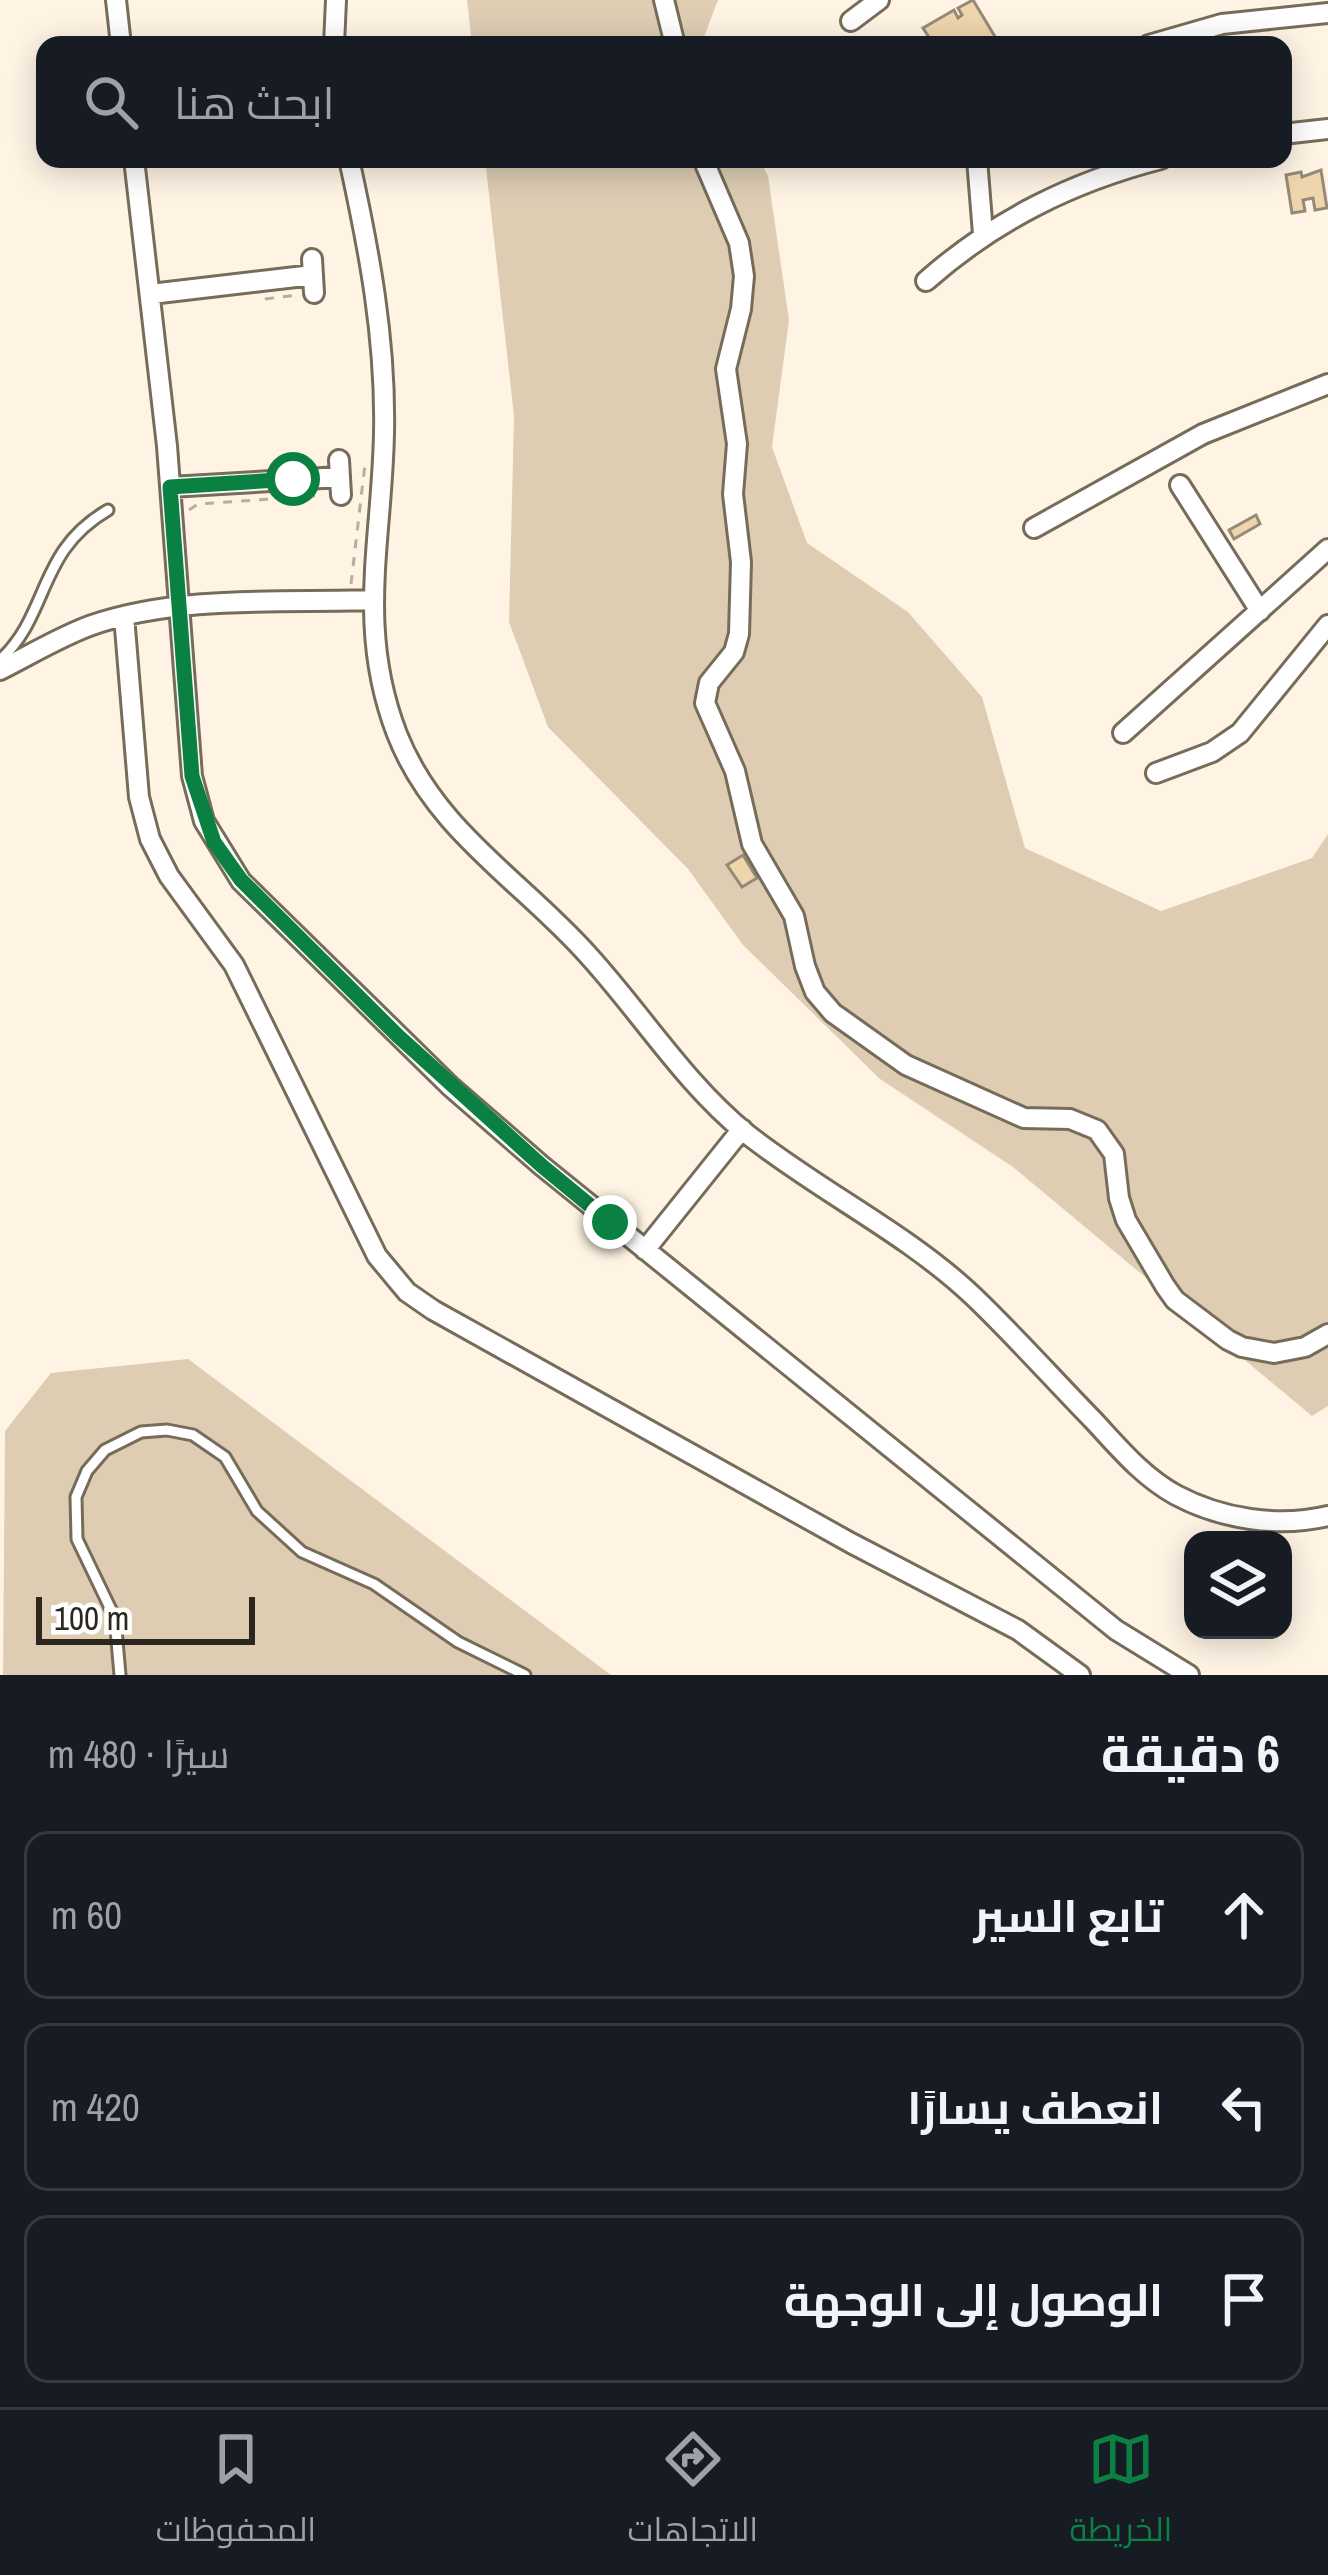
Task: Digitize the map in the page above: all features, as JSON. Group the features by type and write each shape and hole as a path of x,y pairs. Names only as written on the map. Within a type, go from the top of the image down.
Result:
{"street":[{"path":"116,0 120,36"},
{"path":"334,36 336,0"},
{"path":"664,0 673,36"},
{"path":"851,21 879,0"},
{"path":"1181,36 1222,24 1328,13"},
{"path":"1292,133 1328,128"},
{"path":"135,168 170,487 192,776 204,821 227,862 452,1087 645,1250 1116,1630 1189,1675"},
{"path":"351,168 370,258 384,388 371,600 377,667 410,762 434,802 484,860 586,952 681,1066 742,1130 954,1279 1146,1475 1171,1492 1244,1518 1288,1521 1328,1516"},
{"path":"707,168 739,243 744,276 726,369 737,444 734,494 741,562 740,624 734,652 709,683 705,704 735,771 752,844 794,916 815,992 833,1013 906,1066 1024,1118 1070,1119 1097,1130 1114,1154 1126,1220 1165,1286 1228,1340 1274,1353 1305,1347 1328,1334"},
{"path":"978,168 983,234"},
{"path":"926,281 983,234 1051,197 1135,168"},
{"path":"151,294 313,276"},
{"path":"1034,528 1203,434 1328,384"},
{"path":"170,487 340,477"},
{"path":"1180,485 1260,611"},
{"path":"1124,733 1328,549"},
{"path":"0,670 77,631 124,616 179,608 371,600"},
{"path":"124,616 140,797 150,839 169,876 234,965 377,1256 396,1282 433,1310 822,1528 1018,1630 1080,1675"},
{"path":"1156,772 1212,752 1240,733 1328,625"},
{"path":"645,1250 742,1130"}],"lane":[{"path":"0,660 18,640 63,548 109,510"},
{"path":"120,1675 115,1618 77,1539 76,1497 86,1471 105,1450 128,1436 154,1430 193,1435 215,1448 233,1467 257,1510 302,1552 374,1584 458,1642 525,1675"}],"path":[{"path":"268,298 313,276"},
{"path":"188,515 199,503 340,477 365,459 355,579 346,586"}],"shaded area":[{"path":"467,0 718,0 704,36 471,36"},
{"path":"486,168 764,168 789,320 772,447 807,543 908,612 982,697 1025,848 1161,911 1312,858 1328,834 1328,1406 1312,1416 1013,1167 880,1079 743,945 688,869 548,727 509,622 514,416"},
{"path":"188,1359 611,1675 3,1675 5,1431 51,1373"}],"building":[{"path":"973,0 995,36 928,36 923,28 954,10 958,18 962,15 958,8"},
{"path":"1321,170 1327,208 1315,210 1313,198 1303,200 1305,211 1292,213 1286,175 1301,172 1302,177"},
{"path":"1256,515 1260,524 1234,539 1229,530"},
{"path":"743,855 757,878 742,887 727,865"}],"route":[{"path":"293,479 170,487 192,776 204,821 241,880 337,977 452,1087 610,1222"}]}
